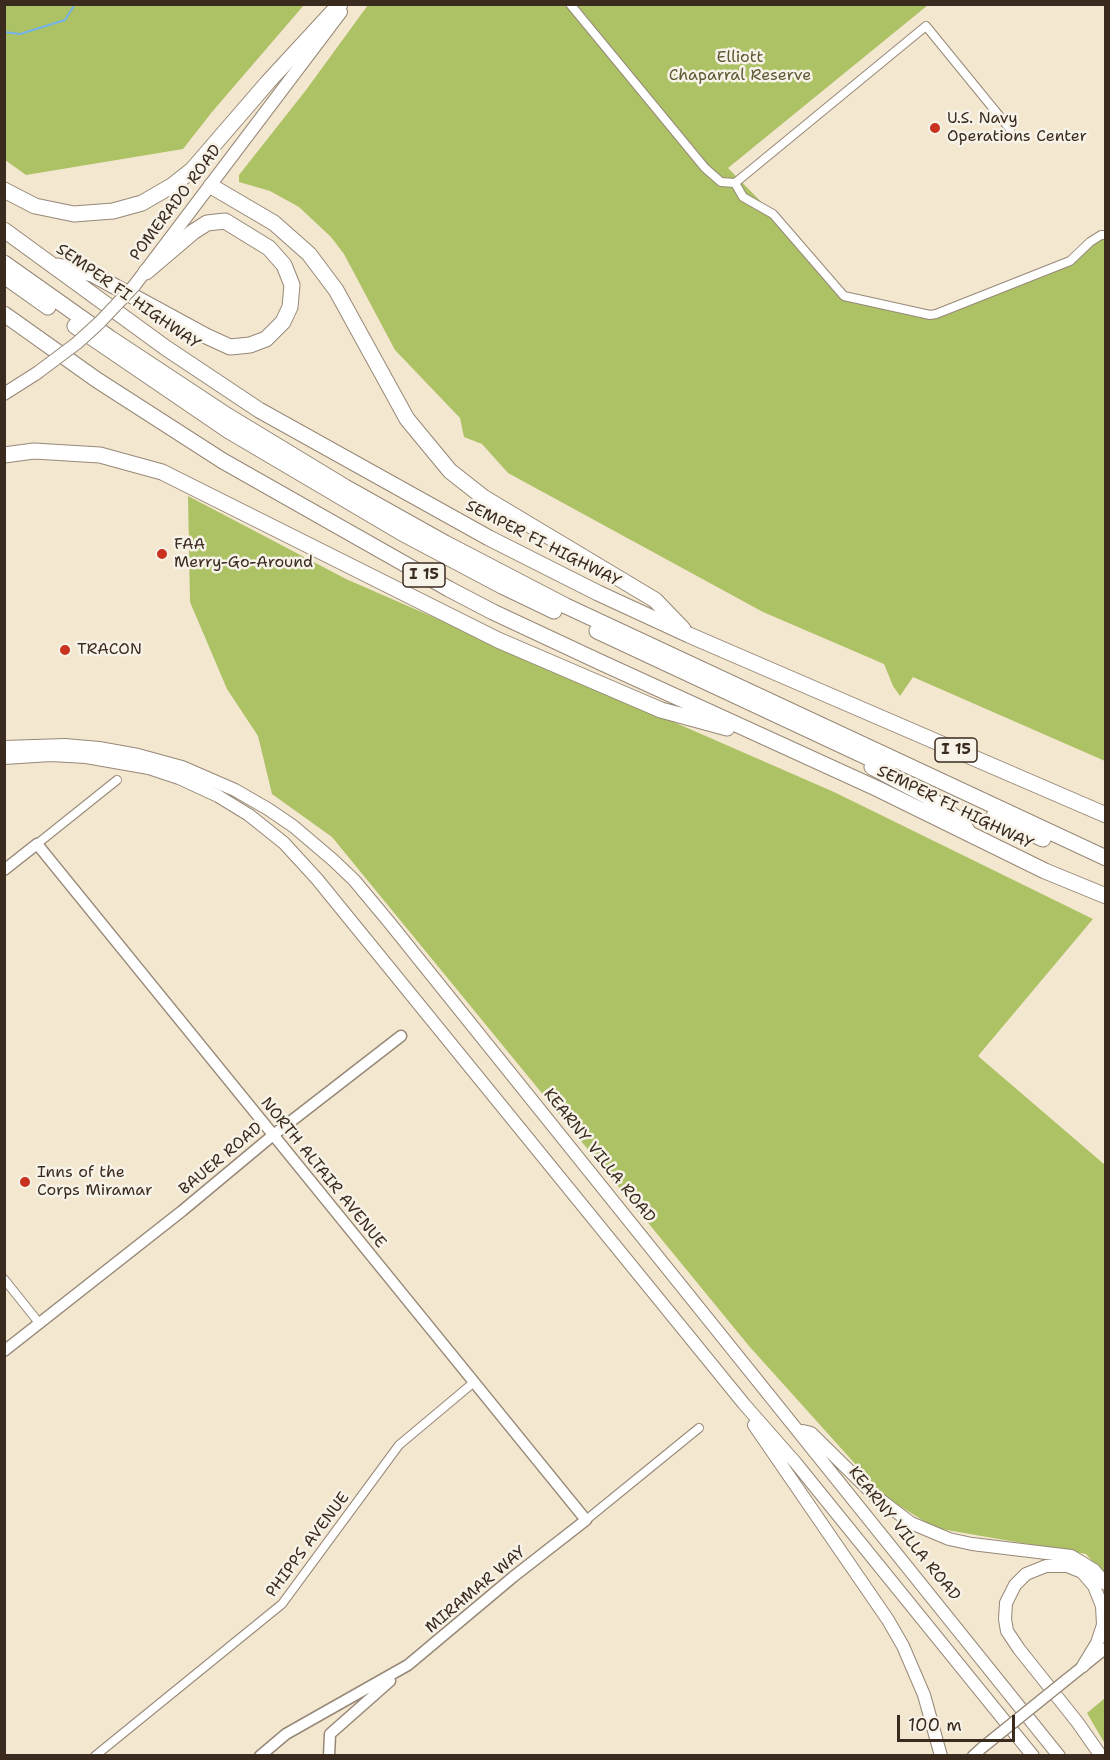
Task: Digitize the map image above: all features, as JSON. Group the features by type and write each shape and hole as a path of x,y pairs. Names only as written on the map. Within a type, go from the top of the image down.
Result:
{"highway":[{"path":"4,190 35,206 74,214 113,211 142,203 173,185 192,170 268,82 340,4"},
{"path":"211,186 274,223 309,254 336,290 407,419 450,471 483,497 656,600 689,635"},
{"path":"50,264 92,274 230,347 250,345 266,339 283,322 290,307 292,285 284,265 269,248 225,221 207,224 193,232 146,272"},
{"name":"SEMPER FI HIGHWAY","path":"4,230 166,348 259,410 489,538 598,593 689,635 1106,815"},
{"path":"4,263 110,338 228,416 345,487 445,543 566,606 1106,858"},
{"path":"4,276 115,355 229,431 402,533 502,586 1106,868"},
{"name":"SEMPER FI HIGHWAY","path":"4,314 97,380 223,462 449,589 504,617 878,789 1045,871 1106,896"},
{"path":"4,326 97,380"},
{"path":"4,455 34,451 100,455 162,472 498,640 661,710 767,739"},
{"path":"843,747 878,771 927,796 955,817 973,837"},
{"path":"1045,871 1106,906"}],"main road":[{"name":"POMERADO ROAD","path":"4,394 37,373 94,328 134,286 346,4"},
{"name":"KEARNY VILLA ROAD","path":"4,747 82,746 159,760 205,776 235,790 276,814 317,844 354,880 389,921 1059,1755"},
{"path":"4,758 51,755 86,757 148,768 179,778 218,796 249,815 284,843 317,879 1033,1755"},
{"path":"744,1404 756,1428 888,1620 903,1646 924,1695 941,1755"},
{"path":"799,1431 811,1433 874,1496 910,1523 949,1539 972,1544 1071,1556 1094,1570 1106,1584"},
{"path":"1101,1755 1012,1640 1007,1631 1005,1619 1006,1603 1015,1585 1026,1574 1039,1567 1066,1566 1082,1572 1106,1599"},
{"path":"1083,1666 1100,1637 1103,1619 1101,1601 1090,1581"},
{"path":"935,1755 936,1740"}],"street":[{"path":"570,4 705,168 721,182 735,183 926,26 1010,129"},
{"path":"735,183 742,198 773,214 844,296 930,315 1070,261 1090,242 1106,235"},
{"path":"4,870 117,780"},
{"name":"NORTH ALTAIR AVENUE","path":"37,844 586,1520"},
{"name":"BAUER ROAD","path":"4,1351 272,1136 401,1036"},
{"path":"4,1279 40,1324"},
{"name":"PHIPPS AVENUE","path":"95,1755 282,1604 399,1445 474,1383"},
{"name":"MIRAMAR WAY","path":"260,1755 286,1734 408,1665 513,1577 699,1428"},
{"path":"973,1755 1106,1648"},
{"path":"329,1755 330,1734 408,1665"}],"green space":[{"path":"4,5 304,5 183,149 26,175 5,160"},
{"name":"Elliott Chaparral Reserve","path":"368,5 928,5 728,168 773,214 844,296 930,315 1070,261 1105,235 1105,761 913,677 900,696 884,664 763,612 508,473 482,444 464,437 460,418 395,350 344,254 331,237 299,207 270,191 239,182 239,175 306,90"},
{"path":"188,496 346,579 834,792 1093,919 978,1056 1105,1165 1105,1576 1086,1554 935,1528 884,1496 749,1346 332,837 272,794 258,736 227,689 190,602"},
{"path":"1105,1698 1105,1744 1087,1713"}],"waterway":[{"path":"4,32 20,34 65,20 75,4"}],"place":[{"name":"U.S. Navy Operations Center","path":"935,128"},
{"name":"FAA Merry-Go-Around","path":"162,554"},
{"name":"TRACON","path":"65,650"},
{"name":"Inns of the Corps Miramar","path":"25,1182"}]}
